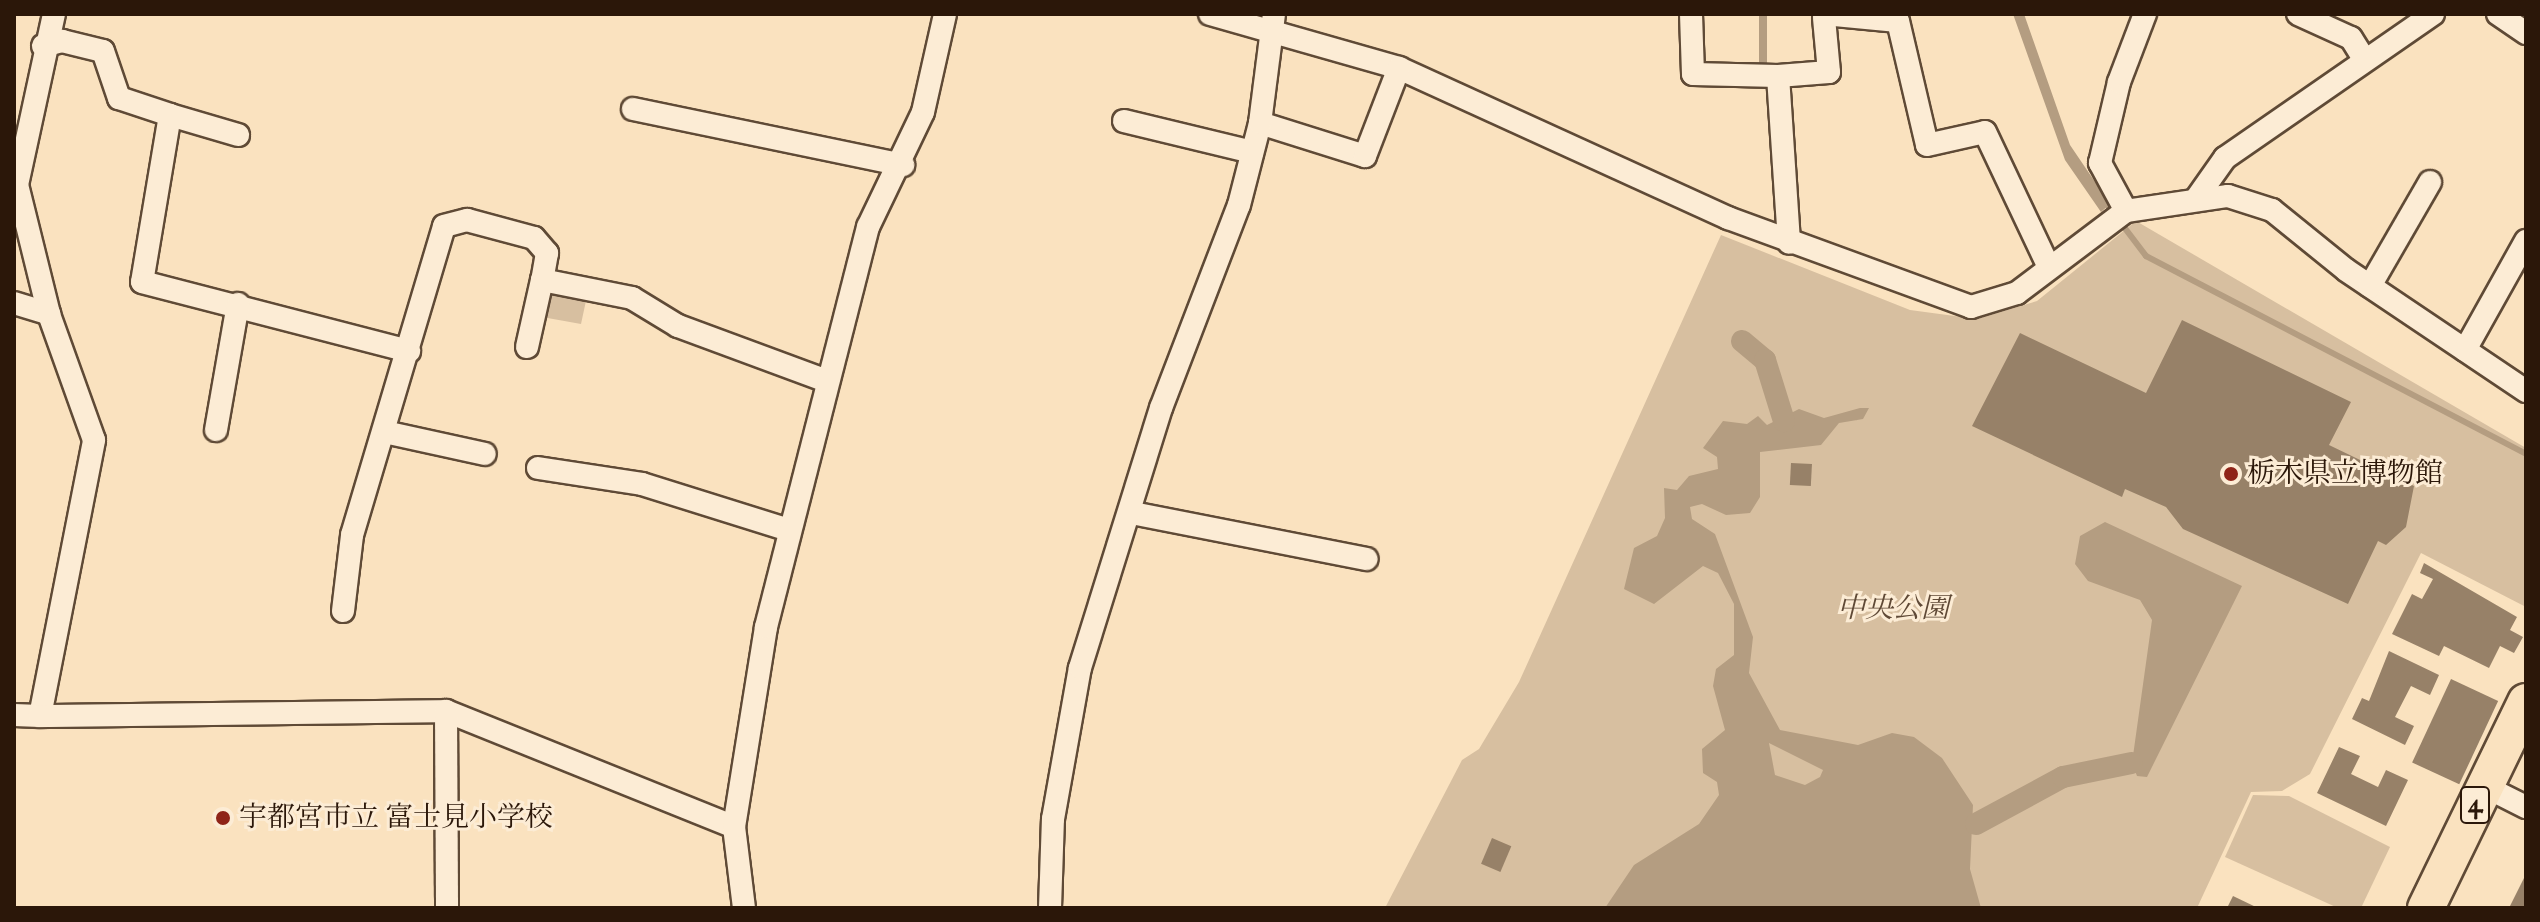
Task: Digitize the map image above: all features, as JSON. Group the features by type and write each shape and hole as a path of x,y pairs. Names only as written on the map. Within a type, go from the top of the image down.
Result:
{"main road":[{"name":"4","path":"2426,908 2505,797 2526,702"},
{"name":"4","path":"2454,908 2526,756"}],"street":[{"path":"40,716 94,440 49,314 16,185 43,46 54,14"},
{"path":"744,908 734,827 756,674 824,380 868,227 903,165 945,14"},
{"path":"1210,14 1272,23 1399,68 1789,243 1971,307 2017,293 2048,265 2126,211 2228,196 2272,210 2370,286 2526,391"},
{"path":"1691,14 1693,74 1778,76 1829,72 1824,16 1904,18 1927,145 1985,132 2048,265"},
{"path":"2126,211 2100,163 2119,82 2145,14"},
{"path":"2298,14 2351,38 2365,60"},
{"path":"2196,199 2225,158 2431,14"},
{"path":"2498,14 2526,33"},
{"path":"1050,908 1065,735 1161,408 1252,152 1260,123 1272,23"},
{"path":"43,46 62,41 103,51 119,98 238,135"},
{"path":"1260,123 1365,156 1399,68"},
{"path":"1778,76 1789,243"},
{"path":"633,109 903,165"},
{"path":"170,115 142,282 306,320 338,338 409,351"},
{"path":"1124,121 1252,152"},
{"path":"2370,286 2430,182"},
{"path":"343,611 352,535 444,226 467,220 534,238 547,253 527,347"},
{"path":"2465,350 2526,241"},
{"path":"542,280 632,298 678,326 824,380"},
{"path":"14,303 49,314"},
{"path":"216,430 238,304"},
{"path":"385,432 485,454"},
{"path":"538,468 642,484 789,530"},
{"path":"1132,513 1367,559"},
{"path":"446,711 447,908"},
{"path":"14,715 446,711 734,827"}],"green space":[{"name":"中央公園","path":"2136,221 2526,448 2526,607 2421,553 2310,774 2282,791 2251,792 2197,908 1385,908 1462,760 1479,749 1519,682 1721,235 1910,310 1977,319 2037,301"},
{"path":"558,290 587,296 581,324 542,317 546,298"},
{"path":"2253,795 2289,796 2390,847 2361,908 2338,908 2225,857"}],"shaded area":[{"path":"1759,14 1767,14 1767,64 1759,64"},
{"path":"2013,14 2024,14 2070,145 2110,204 2101,212 2065,160"},
{"path":"1869,408 1863,419 1839,423 1821,445 1760,452 1760,497 1750,513 1726,515 1702,504 1690,507 1692,519 1715,534 1753,637 1749,673 1780,730 1858,745 1892,733 1914,737 1942,758 1973,805 1970,869 1981,908 1605,908 1634,865 1699,824 1719,795 1717,782 1703,773 1702,749 1725,730 1713,686 1716,669 1734,655 1734,604 1718,573 1703,566 1654,604 1624,589 1634,548 1657,536 1665,518 1664,488 1677,490 1689,476 1718,469 1717,457 1703,448 1723,421 1747,424 1758,416 1767,425 1799,409 1824,418","holes":["1769,743 1823,770 1820,777 1805,785 1775,775"]},
{"path":"2105,522 2242,586 2147,777 2137,776 2132,763 2152,620 2140,600 2088,581 2075,564 2080,536"}],"building":[{"name":"栃木県立博物館","path":"2182,320 2351,402 2329,445 2414,486 2406,527 2386,545 2378,541 2348,604 2183,529 2166,507 2125,489 2122,497 1972,426 2020,333 2146,393"},
{"path":"1791,463 1812,464 1811,486 1790,485"},
{"path":"2424,563 2517,617 2510,630 2523,637 2514,653 2500,646 2489,668 2444,646 2439,656 2392,634 2412,594 2422,599 2433,579 2420,573"},
{"path":"2389,651 2439,675 2430,695 2411,686 2395,717 2414,726 2405,745 2352,719 2362,698 2369,701"},
{"path":"2451,679 2498,701 2459,784 2412,762"},
{"path":"2339,747 2360,756 2351,774 2378,787 2386,770 2408,780 2386,826 2317,793"},
{"path":"1492,838 1511,846 1500,872 1481,864"},
{"path":"2526,874 2526,908 2509,908"},
{"path":"2233,896 2258,908 2227,908"}],"waterway":[{"path":"2105,202 2146,256 2526,454"},
{"path":"1742,341 1765,360 1784,421"},
{"path":"1976,824 2063,777 2132,763"}],"place":[{"name":"栃木県立博物館","path":"2231,474"},
{"name":"宇都宮市立 富士見小学校","path":"223,818"}]}
